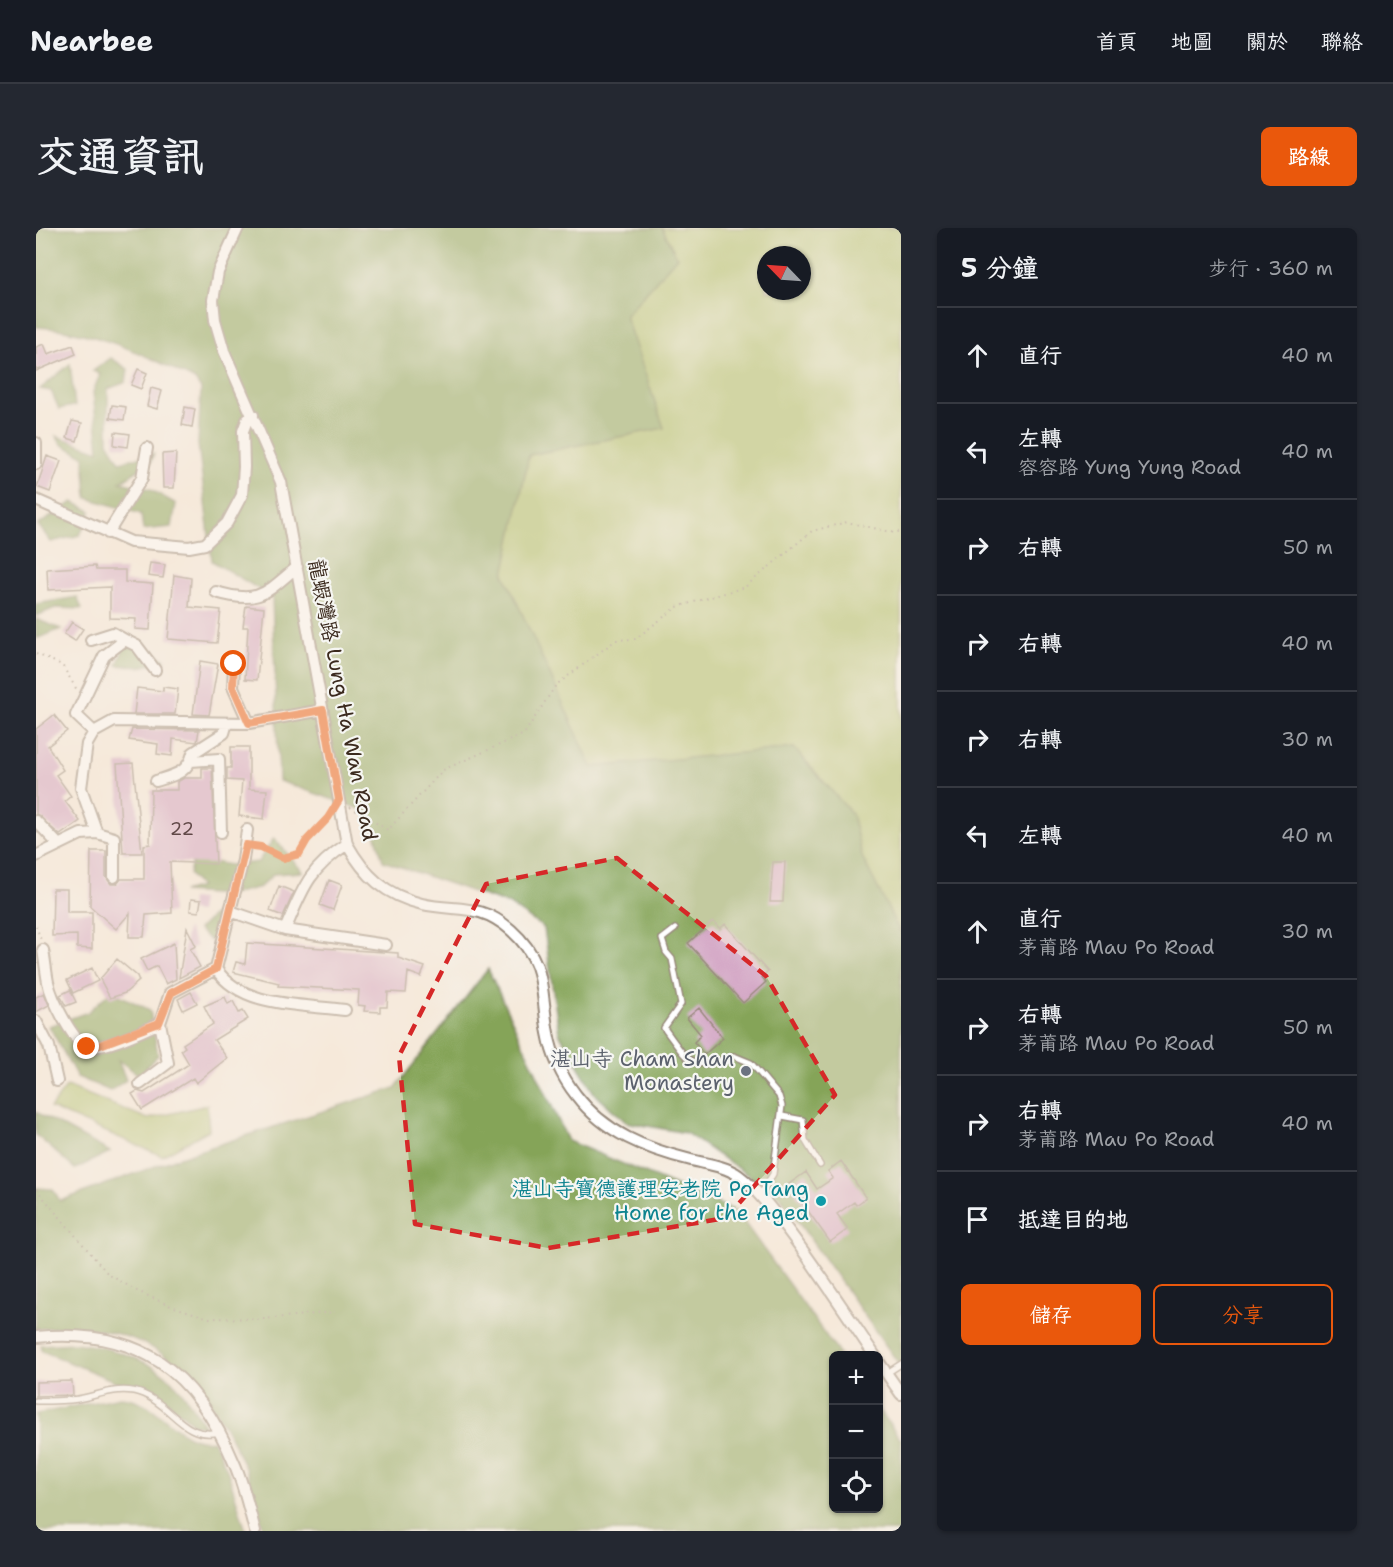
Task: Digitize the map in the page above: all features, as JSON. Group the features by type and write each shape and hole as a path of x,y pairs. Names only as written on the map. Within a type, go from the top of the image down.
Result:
{"street":[{"name":"龍蝦灣路 Lung Ha Wan Road","path":"238,228 218,272 214,314 221,342 280,475 347,844 361,868 376,883 397,895 423,904 477,911 499,921 518,937 531,954 541,974 548,1032 558,1065 576,1095 599,1120 638,1144 728,1169 760,1195 817,1269 872,1351"},
{"path":"36,500 108,533 137,543 189,547 205,544 213,540 227,523 242,495 243,431 248,420 253,416"},
{"path":"36,443 36,464"},
{"path":"108,533 140,483 147,448"},
{"path":"216,592 236,598 260,597 297,567"},
{"path":"91,640 113,633 137,646 155,670"},
{"path":"94,732 76,715 82,698 104,656 125,640"},
{"path":"234,664 233,687 249,723"},
{"path":"97,833 81,788 87,744 94,732 114,721 249,723 323,710"},
{"path":"156,781 180,774 191,761 193,753 224,733 227,723"},
{"path":"191,761 219,759 221,832"},
{"path":"36,821 59,845"},
{"path":"247,830 246,845 216,969 223,980 249,997 345,1010"},
{"path":"36,856 81,834 97,833 114,838 114,877"},
{"path":"285,930 308,878 330,855 347,844"},
{"path":"230,911 285,930 386,945"},
{"path":"43,950 50,990 77,1042 87,1047 100,1045 159,1023"},
{"path":"140,1084 168,1063 159,1023 171,993 216,969"},
{"path":"36,1021 49,1047 57,1081"},
{"path":"36,1337 90,1336 158,1360 182,1378 219,1432 236,1466 255,1531"},
{"path":"883,1367 901,1394"}],"lane":[{"path":"675,929 662,939 666,952 672,959 681,1004 664,1028 682,1053 695,1064 708,1066 734,1056 751,1063 779,1096 782,1116 773,1174 760,1195"},
{"path":"782,1116 803,1120 805,1140 820,1165"},
{"path":"887,1373 901,1364"},
{"path":"36,1401 76,1399 119,1390 131,1391 153,1399 190,1430 200,1434 219,1432"}],"path":[{"path":"246,845 261,847 283,858 299,854 307,840 328,818 339,800 388,830 442,770 524,734 556,685 616,640 635,639 677,607 745,587 812,531 847,522 895,533 901,531"},
{"path":"36,654 62,665 82,698"},
{"path":"36,926 43,950"},
{"path":"36,1189 108,1274 137,1291 171,1306 209,1318 264,1319 334,1312"}],"highlighted area":[{"path":"617,858 766,976 835,1095 726,1218 548,1248 415,1224 399,1056 486,884"}],"green space":[{"path":"36,228 662,228 677,257 625,316 664,428 529,455 504,574 592,767 794,748 852,814 862,857 901,934 901,1367 781,1198 686,1133 626,1122 594,1093 559,1033 544,928 508,904 383,861 369,812 279,781 272,597 212,561 198,444 201,389 195,380 118,345 78,333 36,327"},
{"path":"662,228 901,228 901,934 862,857 852,814 794,748 592,768 504,574 529,455 663,428 625,316 677,257"},
{"path":"111,358 128,369 126,382 108,389 108,442 120,462 154,453 151,462 120,482 150,489 176,504 172,527 143,530 141,514 87,498 84,456 61,444 56,436 99,451 93,392 100,374 93,371"},
{"path":"70,364 75,406 59,409 51,391 40,389"},
{"path":"73,502 91,511 80,535 51,542 38,525"},
{"path":"77,597 82,609 55,608 36,616 36,604"},
{"path":"36,619 61,629 36,639"},
{"path":"124,647 148,648 165,660 141,667 117,665"},
{"path":"274,838 303,872 274,874 260,887 228,895 183,892 200,887 189,874 193,858 230,865 258,862"},
{"path":"215,913 217,930 211,941 198,930"},
{"path":"488,969 568,1141 736,1211 837,1351 829,1351 829,1513 883,1513 883,1415 901,1440 901,1531 264,1531 246,1469 225,1427 207,1398 187,1374 164,1355 138,1341 108,1331 74,1328 36,1329 36,1188 53,1189 60,1201 183,1156 395,1088"},
{"path":"111,991 150,1010 158,1055 139,1075 118,1060 126,1080 110,1091 77,1077 49,1026 88,1012"},
{"path":"67,1086 148,1119 207,1105 209,1130 162,1156 50,1108"},
{"path":"36,1112 110,1152 75,1169 36,1135"},
{"path":"75,1343 116,1351 155,1368 180,1390 205,1427 194,1424 157,1393 145,1387 119,1383 42,1351 41,1345"},
{"path":"120,1397 147,1405 189,1436 200,1440 213,1440 227,1469 246,1531 36,1531 36,1414"}],"building":[{"path":"44,344 48,354 73,345 76,354 36,371 36,347"},
{"path":"138,369 147,373 141,389 131,385"},
{"path":"151,388 162,391 157,409 147,406"},
{"path":"112,405 126,407 124,420 110,418"},
{"path":"185,407 195,409 192,427 182,425"},
{"path":"72,421 82,423 77,441 67,438"},
{"path":"115,432 130,434 128,447 114,445"},
{"path":"176,453 174,488 163,488 162,454"},
{"path":"47,456 61,461 50,492 37,487"},
{"path":"150,563 165,565 163,578 148,576"},
{"path":"95,566 96,570 125,570 125,582 153,584 150,630 135,629 136,619 110,618 110,587 48,590 47,569"},
{"path":"174,575 191,578 189,607 221,610 217,643 168,639"},
{"path":"246,606 264,608 257,680 245,679 248,627 243,627"},
{"path":"72,622 83,629 75,641 64,634"},
{"path":"200,661 218,664 209,715 193,714"},
{"path":"163,687 178,689 175,714 134,714 137,688 163,691"},
{"path":"54,715 67,731 48,746 63,770 56,775 71,796 65,801 80,821 60,835 36,814 36,729"},
{"path":"132,729 199,730 197,742 173,739 172,756 157,754 158,744 129,740"},
{"path":"231,747 249,747 249,789 267,790 264,819 239,816 242,781 227,780 227,768 231,768"},
{"path":"133,763 142,853 123,853 117,764"},
{"path":"202,768 212,768 216,864 170,862 172,913 146,915 144,937 129,937 130,913 116,929 90,906 91,851 106,851 106,877 111,884 117,884 121,879 144,879 144,845 150,844 151,790 177,790 177,782 184,778 202,778"},
{"path":"773,862 785,862 783,902 770,902"},
{"path":"329,880 342,885 333,910 320,905"},
{"path":"279,886 294,892 283,916 270,911"},
{"path":"53,889 67,889 67,912 92,912 92,949 77,948 77,935 52,936"},
{"path":"191,899 201,900 199,912 190,911"},
{"path":"713,921 720,929 725,924 768,972 762,977 766,982 743,1003 688,943"},
{"path":"187,928 196,946 190,949 200,967 179,978"},
{"path":"174,943 176,979 166,984 157,966 147,971 141,959"},
{"path":"247,943 398,953 398,958 425,967 421,977 408,972 406,993 388,992 387,1007 380,1007 380,1012 364,1011 365,1006 358,1005 359,990 278,986 279,983 233,972 236,962 245,964"},
{"path":"117,959 137,976 139,981 125,993 110,998 100,979"},
{"path":"92,968 98,981 73,993 67,980"},
{"path":"70,990 76,1002 66,1006 60,995"},
{"path":"191,992 197,1003 183,1010 178,999"},
{"path":"44,993 49,1005 36,1012 36,997"},
{"path":"225,997 228,1004 233,1001 239,1013 243,1011 248,1019 214,1040 227,1058 196,1083 193,1078 142,1110 132,1094 137,1091 144,1093 189,1064 181,1050 185,1047 183,1044 213,1024 204,1006"},
{"path":"699,1008 723,1038 704,1055 694,1042 701,1035 687,1018"},
{"name":"湛山寺寶德護理安老院 Po Tang Home for the Aged","path":"841,1161 866,1198 856,1205 854,1202 837,1214 848,1229 830,1242 789,1184 806,1172 817,1189 833,1178 828,1171"},
{"path":"72,1381 73,1395 36,1396 36,1382"}],"place":[{"name":"湛山寺 Cham Shan Monastery","path":"746,1071"},
{"name":"湛山寺寶德護理安老院 Po Tang Home for the Aged","path":"821,1201"}],"route":[{"path":"87,1047 100,1045 159,1023 171,993 216,969 246,845 261,847 283,858 299,854 307,840 333,812 339,800 323,710 291,718 249,723 233,687 234,664"}]}
